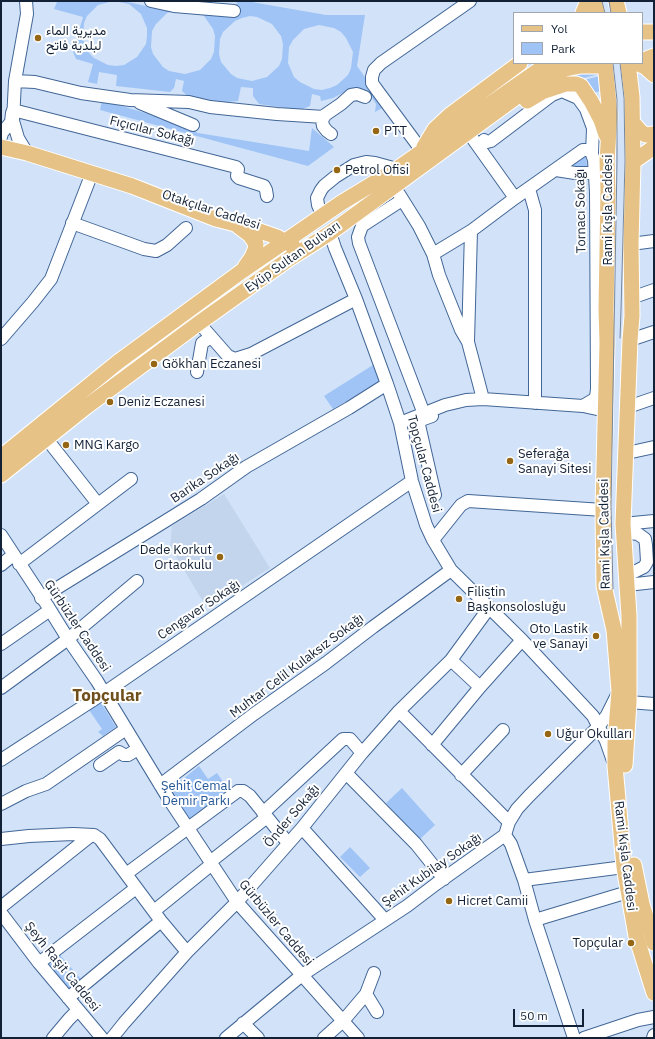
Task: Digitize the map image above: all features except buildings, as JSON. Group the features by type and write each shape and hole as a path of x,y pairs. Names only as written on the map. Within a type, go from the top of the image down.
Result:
{"main road":[{"path":"583,12 588,1"},
{"path":"594,1 597,12"},
{"path":"643,32 654,32"},
{"path":"643,52 654,47"},
{"path":"643,61 654,56"},
{"path":"422,151 435,129 450,115 519,64"},
{"name":"Eyüp Sultan Bulvarı","path":"1,457 118,362 242,271 290,237 397,169 547,64"},
{"name":"Eyüp Sultan Bulvarı","path":"1,475 86,407 199,323 300,251 330,233 526,90 554,73 565,69 602,64"},
{"name":"Rami Kışla Caddesi","path":"602,64 610,104 607,161 606,411 603,510 604,586 614,630 624,696 626,736 625,770 630,836 640,899 654,943"},
{"name":"Rami Kışla Caddesi","path":"628,64 633,123 631,244 632,316 623,528 629,616 624,696 615,742 615,766 624,867 628,892 636,936 654,993"},
{"path":"638,64 645,67 654,75"},
{"path":"468,132 475,134 483,132 542,92 571,83 581,86 586,93 601,120 608,141"},
{"path":"633,123 641,132 646,134 654,134"},
{"name":"Otakçılar Caddesi","path":"1,146 132,186 216,219 290,237"},
{"path":"633,162 654,146"},
{"name":"Otakçılar Caddesi","path":"132,186 163,193 228,218 290,237"},
{"path":"330,233 329,224 342,203"},
{"path":"233,223 250,235 256,244 252,257 242,271"},
{"path":"290,237 300,251"}],"street":[{"path":"26,1 27,14 15,81 13,121 18,138 27,153"},
{"path":"151,1 174,6 234,11"},
{"path":"422,151 372,83 374,70 381,63 470,1"},
{"path":"15,81 35,82 81,93 132,100 189,102 210,107 324,117"},
{"path":"484,140 487,142 492,141 552,95 562,91 578,98 586,109 593,128 592,154"},
{"path":"331,134 323,126 322,120 324,117 351,95 357,94 365,97"},
{"path":"132,100 193,125"},
{"path":"1,137 2,133 11,122 13,110"},
{"name":"Fıçıcılar Sokağı","path":"13,110 236,167 238,169 237,176 239,178 264,186 267,196"},
{"path":"468,132 515,198"},
{"name":"Tornacı Sokağı","path":"433,254 471,231 584,150 589,150 592,154 595,172 596,192 597,389 596,397 583,406"},
{"path":"323,216 318,205 318,198 324,186 335,177 354,165 366,162 397,169"},
{"path":"556,170 575,173 595,172"},
{"path":"1,338 51,279 92,173"},
{"path":"394,186 419,226 433,254 439,274 461,330 468,342 483,399"},
{"path":"529,189 535,210 534,403"},
{"path":"402,200 362,226 358,237 424,414"},
{"path":"72,223 144,249 156,251 167,245 186,228"},
{"path":"468,342 471,231"},
{"name":"Topçular Caddesi","path":"330,233 387,384 400,423 412,481 426,525 433,540 451,570 522,640 592,716 599,726 606,741 615,766"},
{"path":"631,244 654,241"},
{"path":"631,298 654,290"},
{"path":"199,323 228,356 235,360 243,358 356,299"},
{"path":"630,340 654,332"},
{"path":"197,372 202,343 211,337"},
{"name":"Barika Sokağı","path":"41,598 201,499 246,467 349,408 387,384"},
{"path":"628,407 654,398"},
{"path":"400,423 444,406 466,400 483,399 583,406 606,411"},
{"path":"435,495 419,425 421,420 438,414 444,406"},
{"path":"46,438 98,504"},
{"path":"627,453 654,446"},
{"path":"1,565 16,560 98,504 131,479"},
{"name":"Cengaver Sokağı","path":"1,760 104,693 412,481"},
{"path":"433,540 461,505 468,501 603,510"},
{"path":"623,528 654,521"},
{"path":"623,528 629,533 638,534 644,539 647,562 644,567 632,573 626,579"},
{"name":"Gürbüzler Caddesi","path":"1,535 104,693 160,785 237,902 358,1038"},
{"name":"Muhtar Celil Kulaksız Sokağı","path":"160,785 254,714 326,663 451,570"},
{"path":"626,579 654,582"},
{"path":"1,688 68,639 137,581"},
{"name":"Önder Sokağı","path":"112,1038 187,952 237,902 302,828 362,753 399,711 451,660 489,608"},
{"path":"1,644 50,610"},
{"path":"432,745 480,687 522,640"},
{"path":"451,660 480,687"},
{"path":"574,1038 535,920 524,880 511,844 505,835 509,822 529,796 599,726 609,712 624,696 654,704"},
{"path":"399,711 509,822"},
{"path":"1,804 26,791 46,784 126,729"},
{"path":"461,775 503,730"},
{"path":"154,911 265,815 343,739 350,739 362,753"},
{"path":"100,765 118,752 128,755 138,749"},
{"path":"346,773 416,844 444,879"},
{"path":"126,874 238,791 246,792 288,843"},
{"path":"302,828 385,920"},
{"path":"1,839 73,834 94,835 100,839 161,921 187,952"},
{"path":"1,907 94,835"},
{"name":"Şehit Kubilay Sokağı","path":"226,1038 302,975 407,906 505,835"},
{"path":"524,880 624,867"},
{"path":"39,963 136,888"},
{"path":"535,920 628,892"},
{"name":"Şeyh Raşit Caddesi","path":"3,921 102,1038"},
{"path":"68,998 161,921"},
{"path":"324,1038 343,1021 366,994 374,973"},
{"path":"366,994 377,1012"},
{"path":"53,1038 78,1010"},
{"path":"584,1038 638,1020 654,1017"},
{"path":"243,1023 258,1038"}],"shaded area":[{"name":"Dede Korkut Ortaokulu","path":"224,494 270,568 207,608 170,547 172,526"}],"green space":[{"path":"113,1 98,5 87,16 84,23 83,39 89,53 94,58 108,65 116,66 124,65 137,57 146,44 147,28 141,14 129,4 114,1 123,1 169,11 172,8 187,8 234,16 237,1 246,1 326,15 365,15 357,66 386,106 375,112 376,104 372,98 360,91 350,89 333,98 321,101 320,96 312,94 310,106 300,110 259,104 253,96 253,88 241,87 238,101 215,103 189,97 182,91 184,81 176,79 174,88 170,92 116,86 117,75 99,72 97,84 88,82 93,64 76,59 73,52 83,17 54,9 57,2","holes":["182,9 197,12 204,16 213,29 215,36 214,52 211,59 200,70 185,74 169,71 163,67 153,54 151,47 152,31 156,24 167,13","250,16 257,17 272,24 281,36 283,44 282,59 279,66 267,77 252,81 237,78 231,74 221,62 219,54 220,39 223,32 235,21","319,25 334,28 341,32 346,38 353,52 351,68 348,75 337,85 322,90 314,89 300,82 294,77 288,63 289,47 293,40 304,29"]},
{"path":"599,71 599,74 584,78 552,79 571,73"},
{"path":"600,76 601,91 593,93 584,80"},
{"path":"102,100 195,128 194,131 198,133 309,151 312,128 334,147 308,166 100,110"},
{"path":"586,156 587,167 572,168 572,163"},
{"path":"373,365 381,381 333,409 324,396"},
{"path":"100,701 116,727 103,736 98,732 102,729 89,710 83,714"},
{"name":"Şehit Cemal Demir Parkı","path":"199,766 208,779 217,773 230,792 191,821 171,789"},
{"path":"402,788 435,825 419,840 386,803"},
{"path":"350,847 370,868 360,877 340,857"},
{"path":"60,955 81,979 70,989 49,965"}],"tunnel":[{"path":"598,66 623,64"}],"tram line":[{"path":"602,1 605,12"},
{"path":"609,1 611,12"},
{"path":"613,64 617,100 617,161 611,506 613,589"},
{"path":"620,64 624,98 625,161 620,338"}],"place":[{"name":"مديرية الماء لبلدية فاتح","path":"38,38"},
{"name":"PTT","path":"376,131"},
{"name":"Petrol Ofisi","path":"337,170"},
{"name":"Gökhan Eczanesi","path":"154,364"},
{"name":"Deniz Eczanesi","path":"110,402"},
{"name":"MNG Kargo","path":"66,445"},
{"name":"Seferağa Sanayi Sitesi","path":"510,461"},
{"name":"Dede Korkut Ortaokulu","path":"220,557"},
{"name":"Filistin Başkonsolosluğu","path":"459,599"},
{"name":"Oto Lastik ve Sanayi","path":"596,636"},
{"name":"Uğur Okulları","path":"548,734"},
{"name":"Hicret Camii","path":"449,901"},
{"name":"Topçular","path":"631,943"}],"district":[{"name":"Topçular","path":"107,696"}]}
